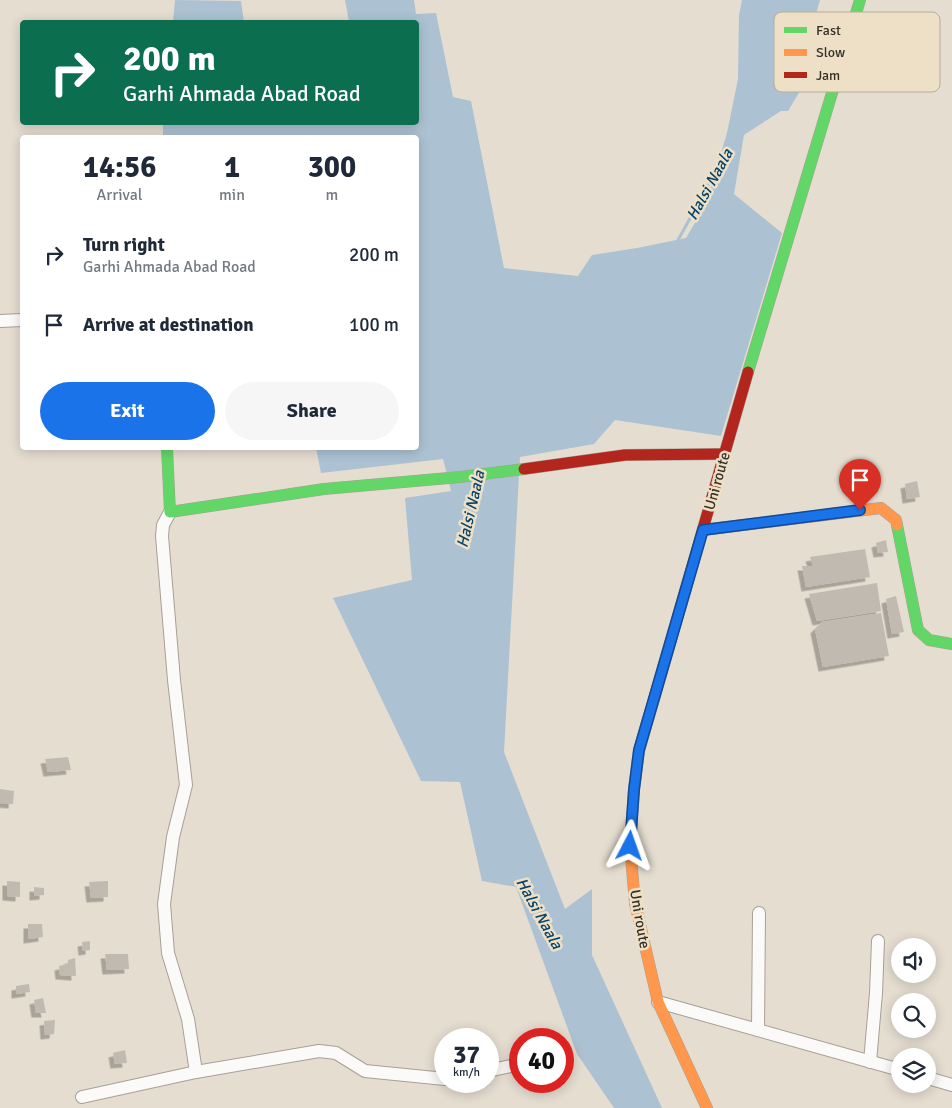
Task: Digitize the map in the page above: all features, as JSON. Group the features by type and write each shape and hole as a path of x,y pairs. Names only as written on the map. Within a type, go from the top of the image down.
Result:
{"street":[{"name":"Uni route","path":"856,12 860,0"},
{"name":"Uni route","path":"708,1108 694,1084 658,1002 649,966 635,902 630,846 634,790 639,750 772,291 832,92"},
{"path":"0,321 20,320"},
{"path":"167,450 170,512 163,525 162,536 186,785 173,837 164,904 168,953 188,1018 196,1072"},
{"path":"170,512 324,489 460,477 626,455 725,454"},
{"path":"703,530 881,508 896,520 918,630 930,640 952,644"},
{"path":"758,1030 759,914"},
{"path":"870,1062 878,941"},
{"path":"658,1002 891,1068"},
{"path":"82,1097 196,1072 319,1051 336,1053 365,1071 434,1078"},
{"path":"936,1080 952,1085"}],"water":[{"path":"175,0 241,1 244,20 173,20"},
{"path":"345,0 414,0 416,14 436,13 453,97 471,101 504,268 578,276 592,255 686,238 705,206 727,133 738,79 739,15 742,0 820,0 817,12 774,12 774,92 799,92 788,111 781,111 744,135 734,194 782,233 721,436 615,420 594,444 520,457 504,752 565,909 592,889 592,955 662,1108 614,1108 577,1054 574,1046 574,1028 568,1028 516,887 482,881 460,782 421,781 333,598 412,580 405,498 451,491 443,459 321,473 316,450 419,450 419,135 163,135 163,125 419,125 419,20 349,20"}],"building":[{"path":"917,481 920,497 907,499 905,484"},
{"path":"886,540 888,552 878,553 876,543"},
{"path":"865,549 870,577 806,587 802,566 813,566 810,557"},
{"path":"877,583 881,611 817,621 809,594"},
{"path":"896,596 904,632 892,634 886,599"},
{"path":"881,613 889,656 823,667 815,629 822,622"},
{"path":"68,757 71,770 48,772 45,759"},
{"path":"0,789 14,791 13,804 0,803"},
{"path":"7,881 20,882 20,897 7,896"},
{"path":"108,881 108,897 91,898 89,882"},
{"path":"34,887 44,888 44,895 34,896"},
{"path":"28,924 42,924 43,937 28,939"},
{"path":"90,941 90,950 83,951 82,942"},
{"path":"105,954 128,954 129,969 107,970"},
{"path":"75,958 76,976 60,975 59,966 68,964 68,960"},
{"path":"29,984 30,992 16,994 16,986"},
{"path":"43,998 46,1013 36,1013 34,1000"},
{"path":"55,1020 54,1034 45,1035 44,1021"},
{"path":"125,1050 127,1063 115,1064 113,1053"}],"waterway":[{"name":"Halsi Naala","path":"677,242 716,171"}],"traffic: fast":[{"path":"856,12 860,0"},
{"path":"748,372 832,92"},
{"path":"167,450 170,512 324,489 460,477 524,469"},
{"path":"897,525 918,630 929,640 952,644"}],"traffic: slow":[{"path":"703,530 881,508 896,520 897,525"},
{"path":"654,699 639,750 634,789 630,846 635,903 658,1002 707,1108"}],"traffic: jam":[{"path":"654,699 748,372"},
{"path":"524,469 625,455 725,454"}],"route":[{"path":"630,846 639,750 703,530 860,510"}]}
